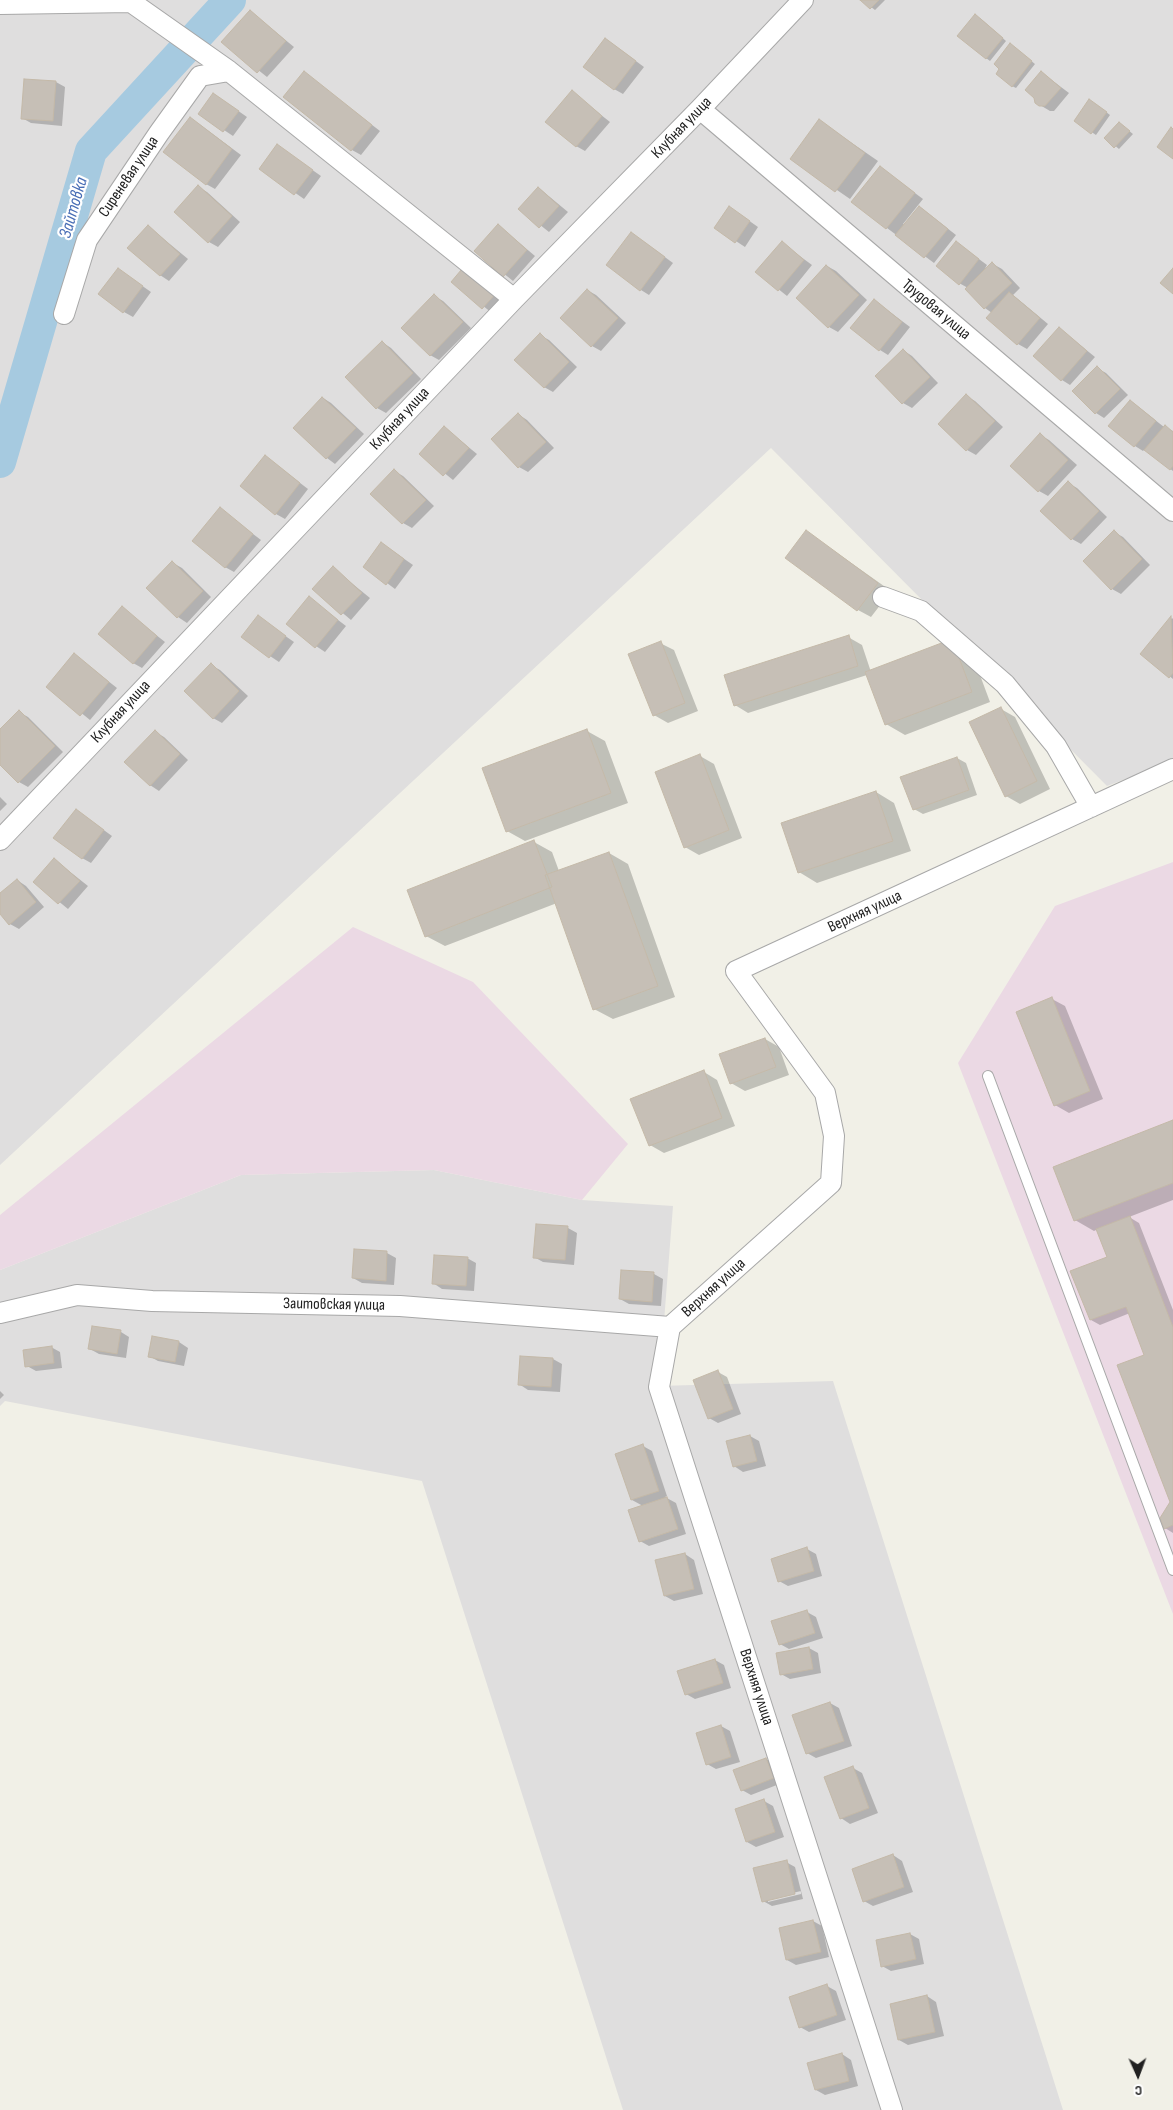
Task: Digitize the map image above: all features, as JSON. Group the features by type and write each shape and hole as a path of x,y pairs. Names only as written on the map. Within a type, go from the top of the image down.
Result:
{"street":[{"name":"Клубная улица","path":"0,840 514,298 700,110 803,0"},
{"path":"0,4 132,2 229,71 514,298"},
{"name":"Сиреневая улица","path":"64,314 87,240 158,133 200,76 229,71"},
{"name":"Трудовая улица","path":"700,110 1173,511"},
{"path":"882,596 921,611 1005,684 1056,746 1090,807"},
{"name":"Верхняя улица","path":"892,2110 659,1386 670,1327 831,1183 834,1136 826,1093 736,971 1173,769"},
{"name":"Заитовская улица","path":"0,1313 77,1295 152,1301 400,1306 670,1327"}],"lane":[{"path":"988,1076 1173,1570"}],"shaded area":[{"path":"0,0 1173,0 1173,761 1107,786 771,448 0,1165"},
{"path":"1173,862 1173,1614 958,1063 1055,906"},
{"path":"353,927 473,982 628,1144 582,1200 434,1170 241,1175 0,1270 0,1215"},
{"path":"434,1170 582,1200 673,1206 659,1386 833,1381 1063,2110 623,2110 422,1481 5,1401 0,1406 0,1270 241,1175"}],"building":[{"path":"860,0 879,0 870,9"},
{"path":"250,10 286,41 257,73 221,42"},
{"path":"975,14 1003,38 986,59 957,36"},
{"path":"605,38 636,61 614,90 583,67"},
{"path":"1010,43 1032,61 1012,87 996,74 999,69 994,64"},
{"path":"304,71 372,125 351,151 283,97"},
{"path":"1041,71 1061,88 1045,106 1039,106 1035,103 1034,98 1025,90"},
{"path":"24,79 56,81 53,121 21,119"},
{"path":"572,90 602,116 576,147 545,122"},
{"path":"213,93 239,111 223,132 198,114"},
{"path":"1089,99 1107,112 1091,134 1074,121"},
{"path":"190,117 232,149 206,185 163,152"},
{"path":"819,119 865,153 835,192 790,159"},
{"path":"1119,122 1130,131 1114,148 1104,138"},
{"path":"1171,127 1173,129 1173,159 1157,147"},
{"path":"277,144 313,170 294,195 259,169"},
{"path":"880,166 915,193 886,229 851,202"},
{"path":"198,185 232,216 208,243 174,212"},
{"path":"538,187 559,206 539,228 518,209"},
{"path":"729,206 750,221 735,243 714,228"},
{"path":"919,206 948,229 924,258 895,235"},
{"path":"498,224 527,250 503,277 474,251"},
{"path":"148,225 180,254 160,276 127,248"},
{"path":"631,232 665,257 640,291 606,265"},
{"path":"782,241 804,260 778,291 755,272"},
{"path":"956,241 979,259 959,285 936,266"},
{"path":"992,262 1012,283 984,309 965,289"},
{"path":"467,263 499,290 482,309 451,282"},
{"path":"826,265 859,295 828,328 796,298"},
{"path":"118,268 143,286 123,313 98,294"},
{"path":"1173,268 1173,294 1160,283"},
{"path":"587,289 618,318 591,347 560,318"},
{"path":"1009,292 1040,318 1017,345 986,318"},
{"path":"434,294 463,322 430,356 401,328"},
{"path":"874,299 902,322 879,351 850,328"},
{"path":"1059,327 1087,351 1061,381 1033,356"},
{"path":"540,333 569,362 544,388 514,360"},
{"path":"382,341 413,373 376,409 345,377"},
{"path":"903,349 930,377 902,404 875,376"},
{"path":"1097,366 1120,389 1095,414 1072,391"},
{"path":"966,394 995,421 966,451 938,424"},
{"path":"322,397 356,428 326,459 293,428"},
{"path":"1130,400 1156,421 1134,447 1108,426"},
{"path":"518,413 546,442 518,468 491,439"},
{"path":"1165,425 1173,432 1173,466 1170,470 1144,450"},
{"path":"444,426 469,448 443,476 419,454"},
{"path":"1040,433 1068,460 1038,492 1010,466"},
{"path":"265,455 300,483 275,515 240,486"},
{"path":"394,469 426,500 402,524 370,494"},
{"path":"1068,481 1099,511 1071,540 1040,511"},
{"path":"220,507 253,534 225,568 192,541"},
{"path":"806,530 878,583 857,611 785,558"},
{"path":"1114,530 1142,559 1111,590 1083,561"},
{"path":"381,542 404,559 386,585 363,567"},
{"path":"172,561 203,591 177,618 146,588"},
{"path":"333,566 362,593 341,615 312,589"},
{"path":"309,596 338,620 315,648 286,624"},
{"path":"122,606 157,636 133,664 98,634"},
{"path":"258,615 286,636 269,658 241,637"},
{"path":"1171,616 1173,673 1169,678 1140,654"},
{"path":"849,635 858,666 734,706 724,675"},
{"path":"952,639 972,692 885,725 865,672"},
{"path":"661,641 685,703 653,716 628,654"},
{"path":"74,653 109,682 80,716 46,687"},
{"path":"211,663 239,691 213,719 184,691"},
{"path":"1001,707 1037,781 1005,797 969,722"},
{"path":"19,710 55,746 18,783 0,765 0,729"},
{"path":"587,729 611,793 506,832 482,768"},
{"path":"155,730 180,754 150,786 124,762"},
{"path":"700,754 729,830 684,848 655,772"},
{"path":"957,757 969,790 913,810 900,777"},
{"path":"876,791 893,841 798,873 781,823"},
{"path":"76,809 104,830 82,859 53,838"},
{"path":"534,840 552,887 425,937 407,890"},
{"path":"609,852 658,986 593,1010 545,875"},
{"path":"54,858 80,881 58,904 33,882"},
{"path":"17,879 36,902 9,925 0,914 0,893"},
{"path":"1052,997 1090,1091 1054,1106 1016,1012"},
{"path":"765,1038 776,1067 730,1084 719,1054"},
{"path":"704,1070 722,1118 649,1146 630,1099"},
{"path":"1173,1120 1173,1183 1074,1221 1053,1167"},
{"path":"1130,1216 1173,1327 1173,1525 1164,1529 1160,1518 1170,1502 1117,1365 1144,1355 1126,1307 1090,1320 1070,1271 1107,1257 1096,1229"},
{"path":"536,1224 568,1226 565,1260 533,1258"},
{"path":"354,1249 387,1251 386,1281 352,1278"},
{"path":"434,1255 468,1257 466,1286 432,1284"},
{"path":"621,1270 654,1272 652,1302 619,1299"},
{"path":"92,1326 121,1330 117,1354 88,1349"},
{"path":"152,1336 179,1341 175,1362 148,1357"},
{"path":"52,1346 54,1363 25,1367 23,1350"},
{"path":"520,1356 553,1358 551,1387 518,1385"},
{"path":"718,1370 733,1409 708,1419 693,1380"},
{"path":"750,1435 757,1461 733,1467 726,1441"},
{"path":"643,1444 659,1491 631,1500 615,1454"},
{"path":"667,1497 678,1529 639,1542 628,1510"},
{"path":"807,1547 814,1571 778,1582 771,1559"},
{"path":"685,1553 694,1589 664,1596 655,1560"},
{"path":"807,1610 815,1633 779,1645 771,1621"},
{"path":"809,1647 813,1669 780,1675 776,1653"},
{"path":"715,1659 723,1683 685,1695 677,1671"},
{"path":"830,1702 844,1741 806,1754 792,1715"},
{"path":"721,1725 731,1757 706,1765 696,1733"},
{"path":"766,1758 774,1778 741,1791 733,1770"},
{"path":"853,1766 869,1808 840,1819 824,1777"},
{"path":"764,1799 775,1832 746,1842 735,1809"},
{"path":"893,1854 904,1887 863,1902 852,1869"},
{"path":"787,1860 795,1894 762,1902 753,1868"},
{"path":"813,1920 821,1952 786,1960 779,1928"},
{"path":"910,1933 916,1959 881,1967 876,1940"},
{"path":"827,1984 837,2015 799,2028 789,1997"},
{"path":"927,1995 935,2032 898,2040 890,2004"},
{"path":"842,2053 849,2081 815,2090 807,2063"}],"waterway":[{"name":"Зайтовка","path":"0,462 91,151 230,0"}]}
